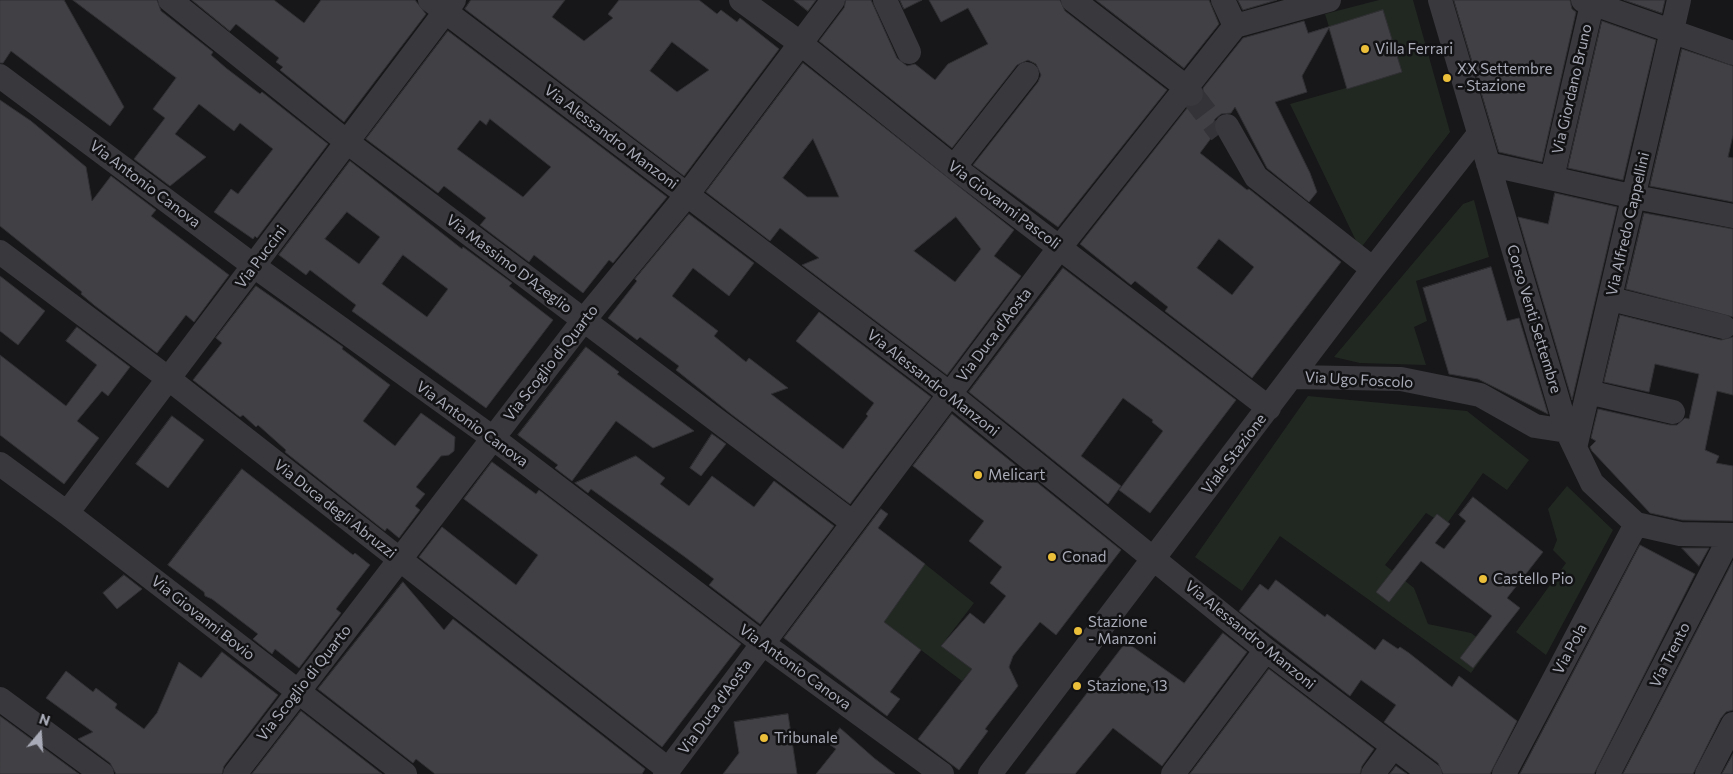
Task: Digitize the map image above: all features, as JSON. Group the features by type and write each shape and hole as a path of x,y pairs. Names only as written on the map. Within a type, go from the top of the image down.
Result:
{"street":[{"name":"Via Massimo D'Azeglio","path":"170,0 347,142 852,522"},
{"name":"Via Giovanni Pascoli","path":"742,0 800,43 954,167 1269,408"},
{"name":"Via Scoglio di Quarto","path":"235,774 583,321 687,194 833,0"},
{"path":"885,0 909,52"},
{"path":"1073,0 1192,88"},
{"path":"1223,0 1235,26 1329,0"},
{"name":"Corso Venti Settembre","path":"1440,0 1571,439 1592,483 1636,524"},
{"name":"Via Alfredo Cappellini","path":"1571,439 1588,392 1611,299 1679,0"},
{"path":"1589,1 1733,53"},
{"name":"Via Giordano Bruno","path":"1552,178 1589,1"},
{"name":"Via Puccini","path":"67,513 347,142 443,4"},
{"name":"Via Alessandro Manzoni","path":"443,4 687,194 950,394 1266,650 1430,774"},
{"name":"Via Duca d'Aosta","path":"667,772 852,522 1060,247 1192,88 1235,26"},
{"path":"954,167 1027,74"},
{"name":"Via Antonio Canova","path":"0,76 254,266 493,438 762,643 942,774"},
{"path":"1224,129 1256,177 1373,269"},
{"name":"Viale Stazione","path":"990,774 1155,559 1373,269 1479,134"},
{"path":"1488,164 1635,197 1733,216"},
{"name":"Via Duca degli Abruzzi","path":"0,252 168,379 400,559 667,772"},
{"path":"1611,299 1724,327"},
{"name":"Via Ugo Foscolo","path":"1292,377 1401,379 1480,395 1535,426 1571,439"},
{"path":"1588,392 1672,412"},
{"name":"Via Giovanni Bovio","path":"0,464 67,513 404,774"},
{"path":"1636,524 1680,534 1732,535"},
{"name":"Via Pola","path":"1504,774 1636,524"},
{"name":"Via Trento","path":"1608,774 1732,535"},
{"path":"1173,774 1266,650"},
{"path":"0,698 102,774"},
{"path":"1707,774 1733,724"},
{"path":"1373,774 1394,747"}],"shaded area":[{"path":"1379,0 1413,0 1450,132 1360,249 1290,104 1402,72 1383,11 1329,27 1325,14"},
{"path":"1474,200 1489,257 1416,281 1427,321 1414,327 1426,365 1360,363 1334,357 1463,204"},
{"path":"1308,396 1467,411 1529,460 1507,490 1483,473 1446,525 1426,513 1385,565 1414,588 1428,624 1471,633 1490,647 1471,673 1280,536 1242,591 1195,557"},
{"path":"1567,486 1613,530 1546,655 1516,632 1566,563 1553,550 1557,540 1548,509"},
{"path":"925,564 974,603 941,646 972,669 962,681 909,641 879,629"}],"building":[{"path":"0,0 64,0 124,107 110,126 11,51 3,63 0,63"},
{"path":"73,0 157,0 161,11 213,52 211,55 226,68 260,94 262,92 328,144 257,238 255,236 253,239 214,212 231,189 238,194 273,149 240,123 234,131 199,104 175,134 206,157 170,186 134,159 165,118 153,109 176,78"},
{"path":"192,0 274,0 304,23 321,0 415,0 426,14 344,122 280,70 283,67 276,62 279,58 236,24 230,31"},
{"path":"471,0 565,0 552,17 584,41 613,18 608,14 619,0 699,0 717,14 721,10 737,22 740,18 779,49 684,176 465,9","holes":["672,42 709,70 677,92 650,71"]},
{"path":"794,0 816,0 808,11"},
{"path":"846,0 871,0 897,58 907,66 915,64 935,80 948,64 988,44 968,8 941,22 929,0 1060,0 1065,11 1167,90 1058,227 973,165 1038,82 1041,75 1036,64 1028,60 1017,65 952,148 819,41 844,8"},
{"path":"900,0 922,0 904,9"},
{"path":"1096,0 1209,0 1219,24 1184,68"},
{"path":"1238,0 1277,0 1243,10"},
{"path":"1454,0 1570,0 1572,9 1576,12 1542,162 1499,152"},
{"path":"1624,0 1665,0 1662,13"},
{"path":"1383,10 1402,72 1347,89 1329,28 1302,76 1307,92 1275,102 1310,173 1317,192 1309,202 1267,168 1235,107 1231,113 1221,114 1215,119 1213,125 1215,133 1200,153 1341,262 1252,378 1165,311 1168,307 1135,281 1131,285 1080,244 1188,107 1198,106 1203,100 1203,88 1243,38 1304,21 1308,33","holes":["1219,239 1254,267 1232,295 1197,268"]},
{"path":"1602,21 1656,40 1623,180 1568,168"},
{"path":"448,31 667,197 613,263 609,260 583,293 534,255 529,262 480,225 486,218 444,186 438,193 366,139","holes":["490,119 551,167 523,197 457,149 480,120 486,125"]},
{"path":"1682,49 1733,66 1733,135 1728,157 1733,158 1733,202 1650,186"},
{"path":"803,63 1014,230 994,256 1021,276 947,375 802,265 819,258 780,228 770,241 706,192","holes":["813,139 828,172 839,197 807,197 783,178","956,217 981,249 955,282 914,251"]},
{"path":"0,100 31,121 86,167 92,201 111,176 156,210 151,216 229,275 194,322 186,315 157,353 94,305 81,294 82,292 0,226"},
{"path":"350,161 462,249 463,247 512,283 509,286 553,320 486,408 352,311 356,305 310,270 306,275 279,255","holes":["347,212 380,237 359,264 325,239","403,255 448,289 427,317 382,284"]},
{"path":"1555,193 1617,207 1572,400 1518,217 1548,224"},
{"path":"1644,213 1733,229 1733,317 1626,289"},
{"path":"689,214 754,263 729,296 693,268 672,296 718,331 714,336 746,362 749,358 788,388 771,394 843,449 868,416 866,414 874,403 796,341 819,312 931,397 850,504 676,370 679,366 640,337 637,340 608,318 637,281 635,279"},
{"path":"1491,267 1507,321 1519,318 1548,414 1478,379 1449,374 1423,288"},
{"path":"1063,268 1236,400 1150,513 1119,490 1163,431 1152,422 1153,420 1123,398 1081,456 1121,486 1108,504 969,392"},
{"path":"0,276 45,311 18,345 0,331"},
{"path":"256,286 343,347 342,349 390,385 363,421 395,446 421,413 455,437 454,451 449,455 441,456 416,487 425,494 415,506 420,510 399,538 387,528 385,531 285,452 286,450 258,425 256,427 243,415 240,417 193,380 222,343 216,338"},
{"path":"1620,315 1721,340 1733,337 1733,395 1717,391 1705,450 1719,456 1716,463 1733,466 1733,521 1682,520 1650,513 1592,451 1590,447 1596,441 1591,438 1598,409 1670,425 1677,425 1685,418 1689,419 1699,374 1655,364 1649,392 1604,382"},
{"path":"77,327 130,367 108,396 102,391 77,421 99,438 64,484 0,435 0,355 66,406 97,365 66,341"},
{"path":"586,347 619,372 617,374 694,431 653,448 616,421 572,481 555,468 558,465 518,435"},
{"path":"952,414 1121,550 1056,635 1040,622 1013,656 1009,667 1018,686 985,729 988,731 959,770 918,739 972,669 941,646 970,613 984,624 1006,596 990,583 1002,567 969,541 984,521 913,466"},
{"path":"172,416 204,440 168,488 136,464"},
{"path":"712,434 726,444 701,476 690,468"},
{"path":"636,456 665,478 660,484 689,506 712,476 754,507 774,481 834,526 760,624 709,585 714,579 591,489 588,493 575,483"},
{"path":"492,462 536,494 539,490 741,644 662,747 419,557 442,527 516,585 538,555 464,499"},
{"path":"242,469 353,555 355,553 370,565 336,609 341,613 299,668 275,649 272,654 253,639 258,634 212,599 205,596 204,592 168,565"},
{"name":"Castello Pio","path":"1473,497 1543,552 1507,598 1520,608 1473,668 1460,658 1492,616 1421,561 1389,602 1376,592 1437,514 1450,524 1435,543 1444,549 1466,521 1459,515"},
{"path":"881,509 888,514 878,528 925,564 884,622 921,650 890,692 900,699 887,716 784,638"},
{"path":"1640,545 1695,574 1594,774 1520,774"},
{"path":"1682,548 1709,548 1699,566"},
{"path":"1733,561 1733,710 1726,712 1721,718 1693,774 1623,774"},
{"path":"124,575 142,589 117,609 103,593"},
{"path":"1276,580 1325,617 1327,614 1375,650 1383,639 1398,649 1400,647 1409,653 1452,687 1459,676 1517,721 1490,774 1443,774 1438,763 1384,722 1396,705 1361,680 1350,696 1239,611 1260,584 1268,590"},
{"path":"403,582 444,630 453,619 645,769 642,774 435,774 416,759 413,763 318,689"},
{"path":"1223,633 1247,652 1162,766 1113,728 1075,774 1025,774 1126,642 1184,683"},
{"path":"222,652 278,695 224,766 222,774 116,774 110,763 78,739 93,732 46,698 66,671 93,692 96,688 117,704 115,708 144,729 157,713 179,662 201,678"},
{"path":"1269,669 1374,749 1362,766 1360,774 1190,774"},
{"path":"301,711 382,774 252,774"},
{"name":"Tribunale","path":"788,714 797,774 723,774 739,753 734,722"},
{"path":"0,716 79,774 0,774"},
{"name":"Tribunale","path":"840,728 895,774 816,774 836,749 829,744"},
{"path":"1733,754 1733,774 1722,774"},
{"path":"1396,766 1407,774 1390,774"}],"tunnel":[{"path":"1191,94 1221,133"}],"place":[{"name":"Villa Ferrari","path":"1365,49"},
{"name":"XX Settembre - Stazione","path":"1447,78"},
{"name":"Melicart","path":"978,475"},
{"name":"Conad","path":"1052,557"},
{"name":"Castello Pio","path":"1483,579"},
{"name":"Stazione - Manzoni","path":"1078,631"},
{"name":"Stazione, 13","path":"1077,686"},
{"name":"Tribunale","path":"764,738"}]}
